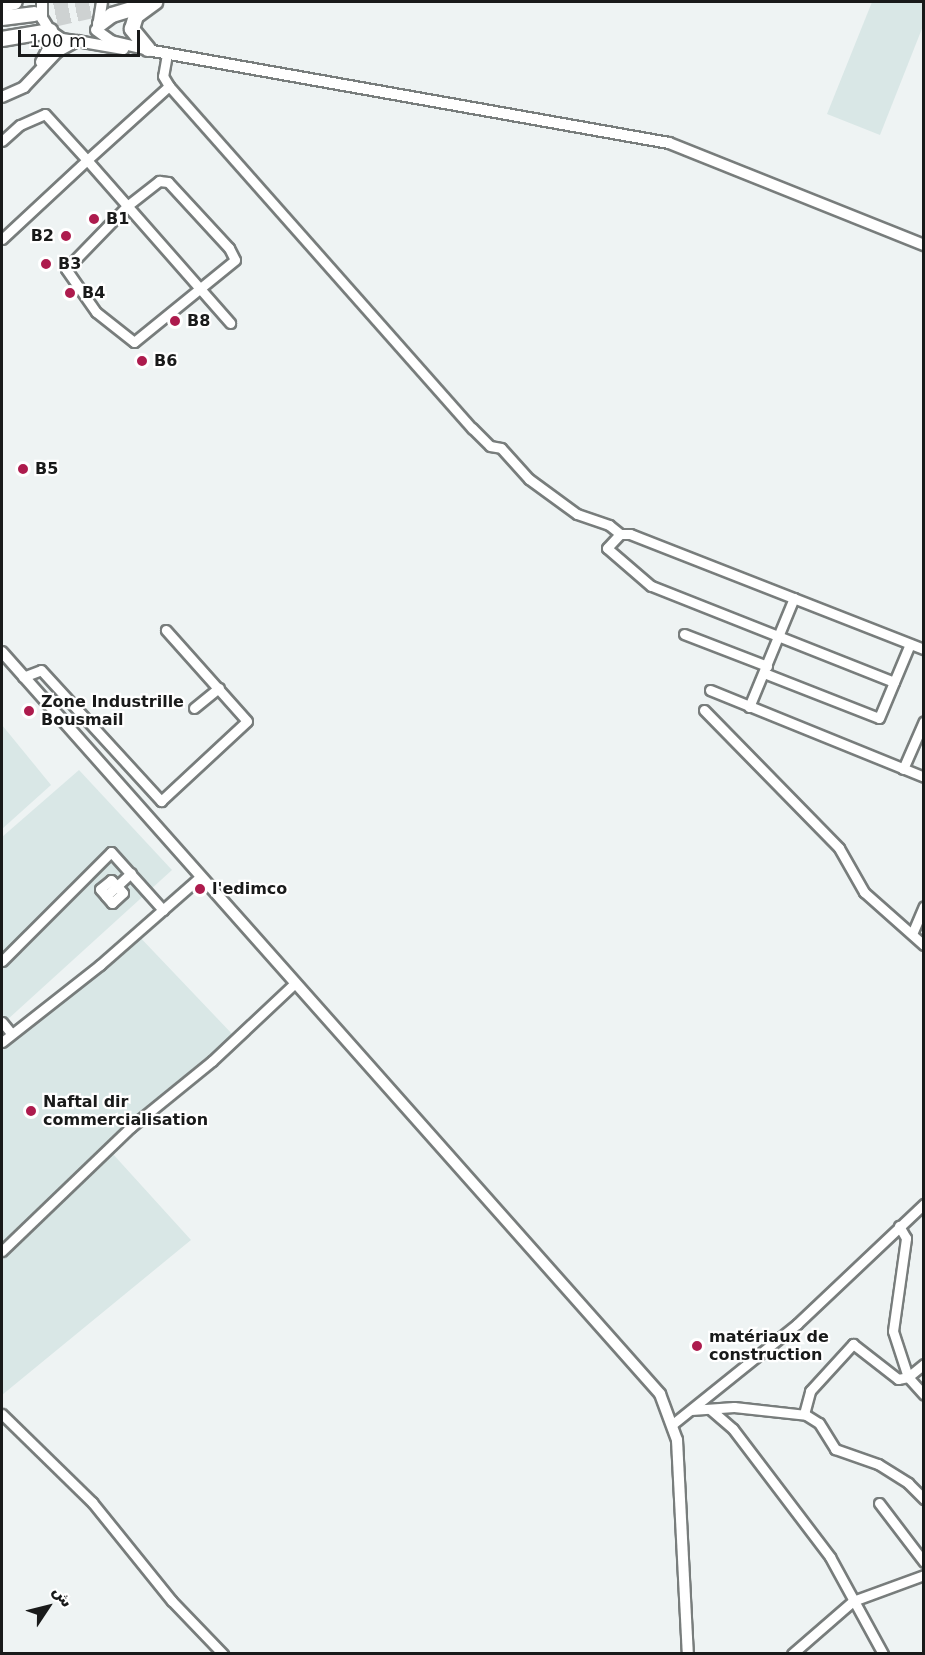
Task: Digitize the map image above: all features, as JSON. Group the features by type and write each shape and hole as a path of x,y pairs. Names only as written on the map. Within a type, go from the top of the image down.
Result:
{"highway":[{"path":"2,5 15,2"},
{"path":"107,4 130,2"},
{"path":"98,27 112,15 154,2"},
{"path":"150,50 132,29 136,16 154,2"},
{"path":"2,18 35,19 2,30"},
{"path":"2,39 50,31"}],"main road":[{"path":"42,2 42,18 50,31 62,39 150,50"},
{"path":"2,97 29,83 57,52 98,27 107,4"},
{"path":"98,27 111,40 167,54 669,143 924,245"},
{"path":"29,83 48,50 50,31"},
{"path":"2,651 294,984 660,1394 674,1423 688,1653"}],"street":[{"path":"167,54 163,76 169,86 472,428 490,446 501,448 529,479 577,514 609,525 620,534 630,534 924,649"},
{"path":"2,239 169,86"},
{"path":"2,141 20,125 45,114 230,323"},
{"path":"168,182 230,248 235,260 135,342 96,312 66,269 127,206 153,183 168,182"},
{"path":"620,534 607,548 651,586 894,682"},
{"path":"749,707 794,598"},
{"path":"24,676 41,670 161,801 247,724 247,718 166,630"},
{"path":"684,634 879,718 910,644"},
{"path":"194,708 219,688"},
{"path":"710,690 924,777"},
{"path":"704,710 839,848 864,892 924,945"},
{"path":"903,769 923,722"},
{"path":"2,961 111,852 163,910"},
{"path":"106,896 100,889 111,880 117,886 131,873"},
{"path":"2,1041 163,910 200,876"},
{"path":"912,934 924,906"},
{"path":"2,1251 125,1133 212,1060 294,984"},
{"path":"2,1022 11,1033"},
{"path":"674,1423 797,1324 924,1204"},
{"path":"899,1226 906,1238 892,1331 908,1377 924,1395"},
{"path":"804,1414 810,1391 853,1344 898,1379 908,1377 924,1364"},
{"path":"691,1410 734,1407 804,1414 819,1423 835,1449 844,1455 878,1464 920,1488 924,1499"},
{"path":"710,1409 733,1429 830,1557 883,1653"},
{"path":"2,1414 92,1502 172,1601 223,1653"},
{"path":"879,1503 924,1562"},
{"path":"792,1653 853,1601 924,1575"}],"shaded area":[{"path":"872,2 923,2 923,26 880,135 827,114"},
{"path":"2,725 51,785 2,829"},
{"path":"79,770 172,870 7,1020 2,1014 2,837"},
{"path":"135,932 235,1037 112,1153 191,1240 2,1395 2,1016 17,1035"}],"tunnel":[{"path":"34,14 93,2"},
{"path":"36,24 111,7"}],"place":[{"name":"B1","path":"94,219"},
{"name":"B2","path":"66,236"},
{"name":"B3","path":"46,264"},
{"name":"B4","path":"70,293"},
{"name":"B8","path":"175,321"},
{"name":"B6","path":"142,361"},
{"name":"B5","path":"23,469"},
{"name":"Zone Industrille Bousmail","path":"29,711"},
{"name":"l'edimco","path":"200,889"},
{"name":"Naftal dir commercialisation","path":"31,1111"},
{"name":"matériaux de construction","path":"697,1346"}]}
